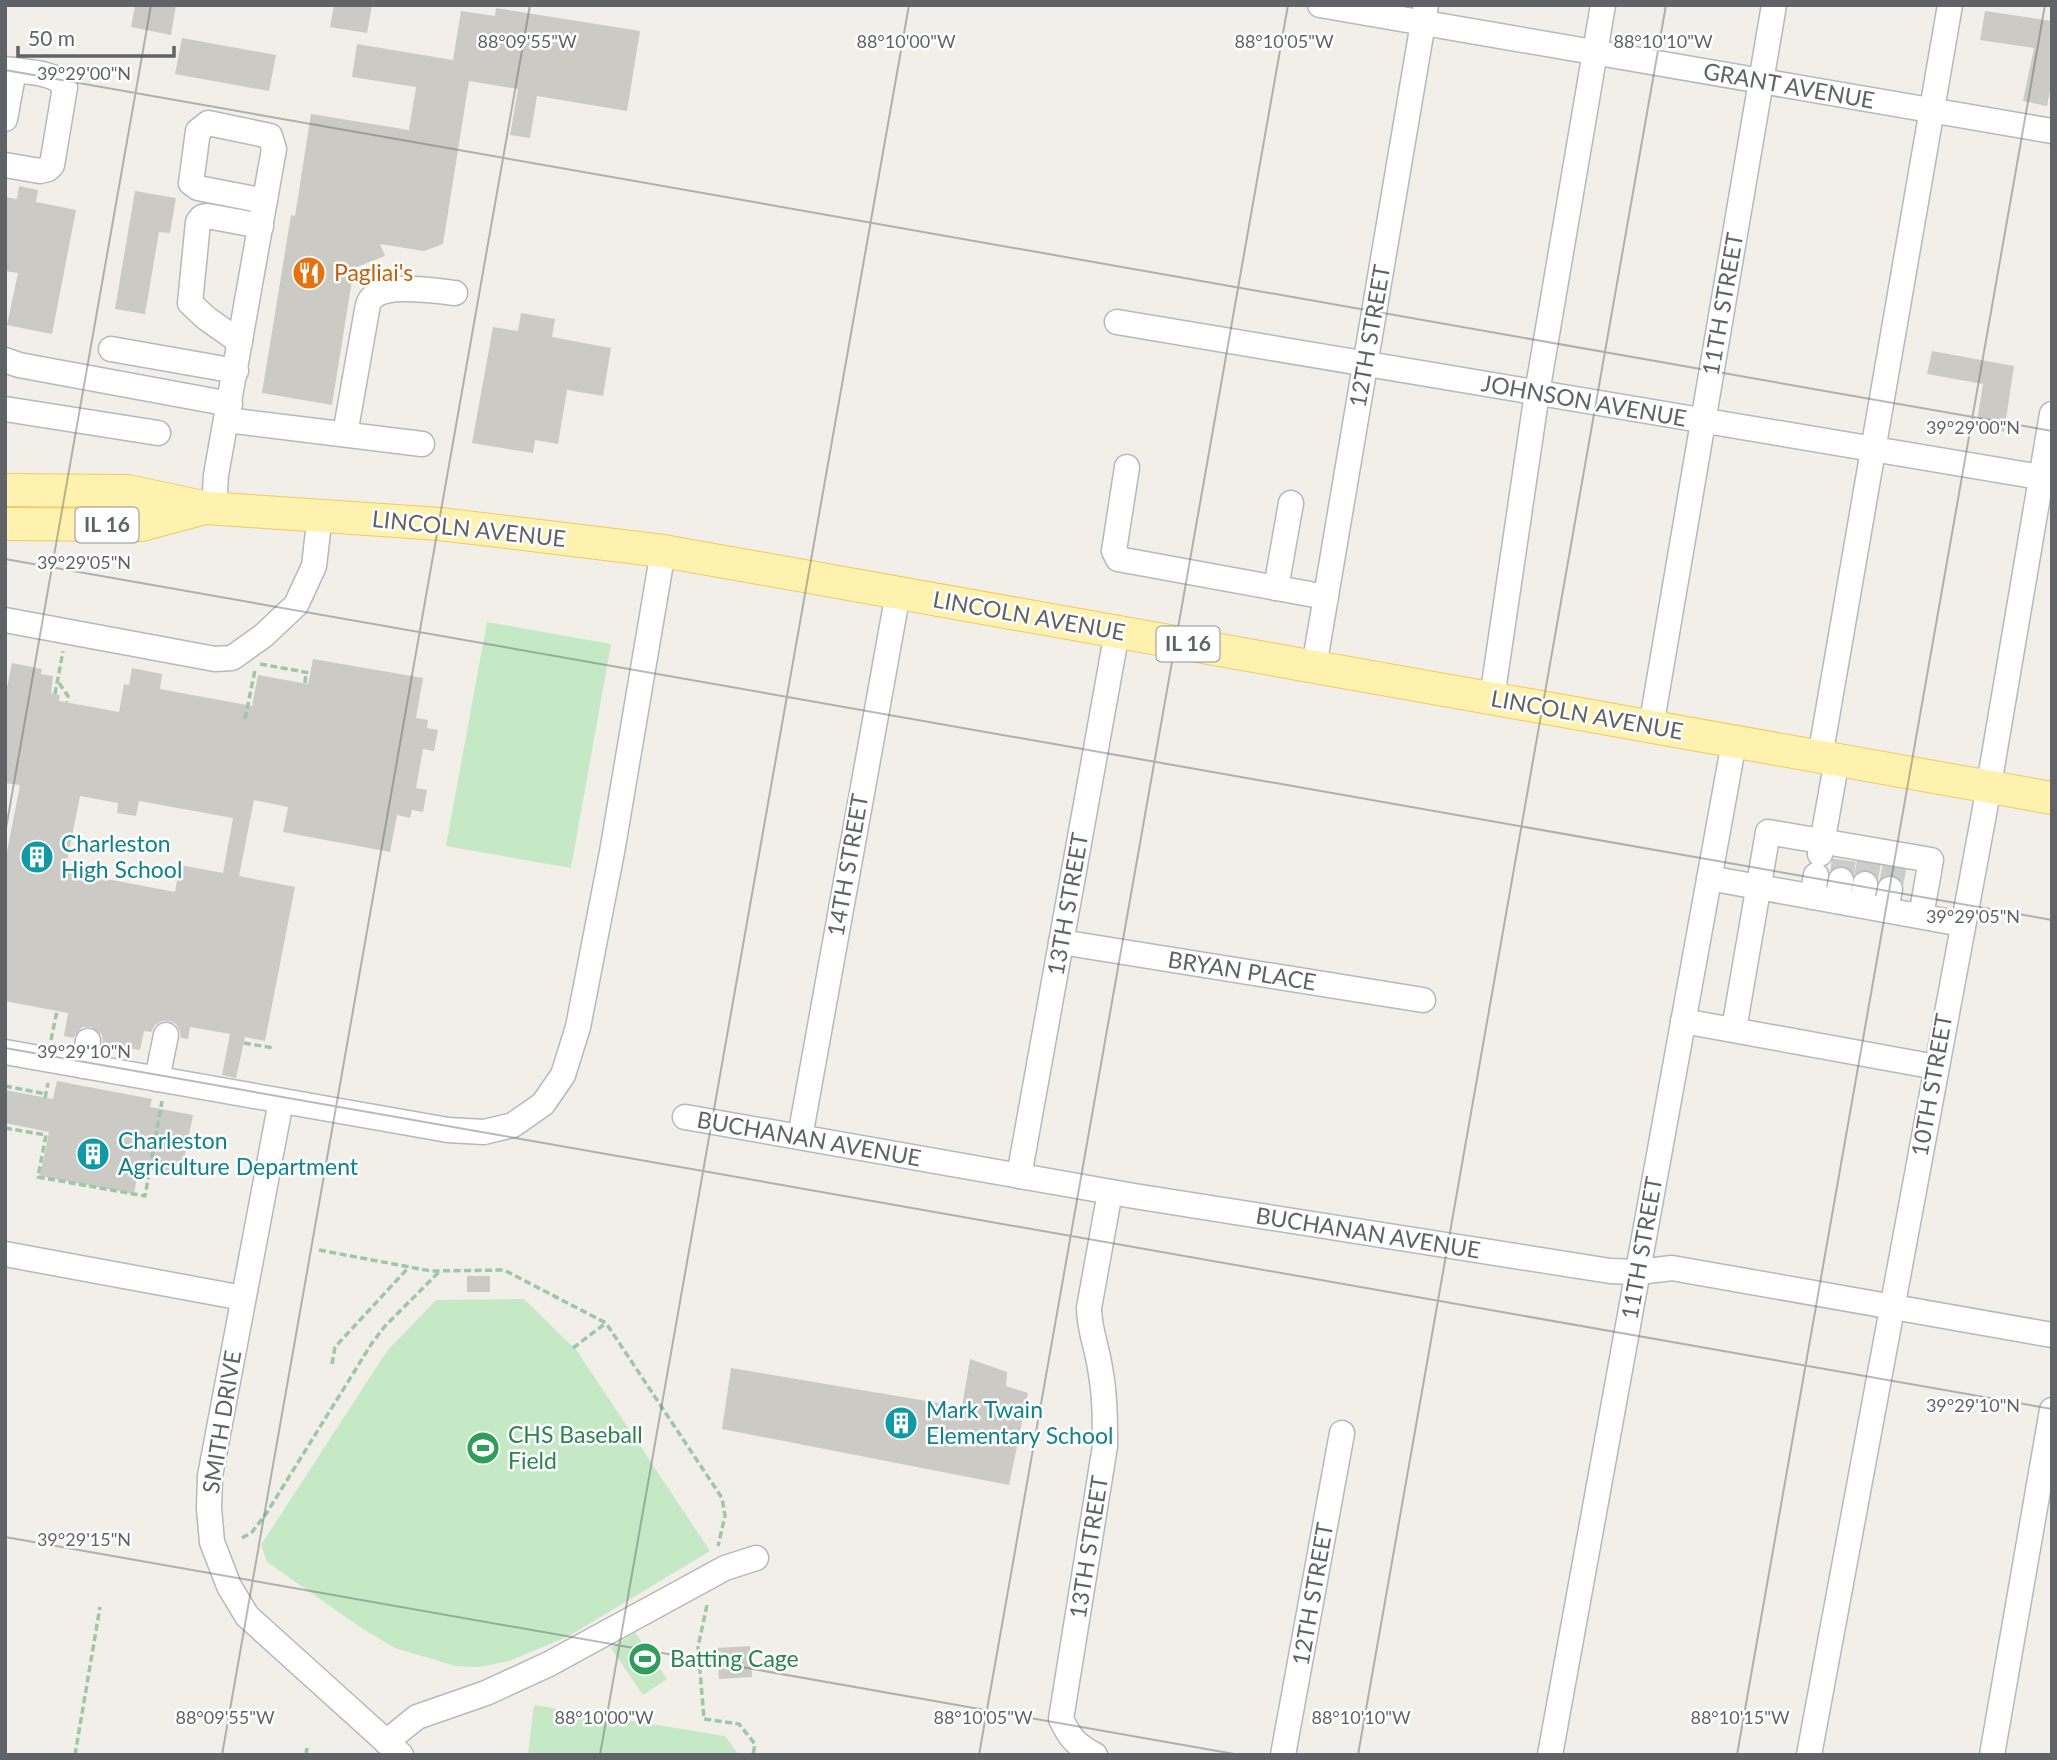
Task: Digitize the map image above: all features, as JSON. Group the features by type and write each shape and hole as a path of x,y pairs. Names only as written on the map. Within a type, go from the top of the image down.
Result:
{"main road":[{"name":"LINCOLN AVENUE","path":"5,490 128,491 211,508 440,524 663,551 2052,799"},
{"name":"LINCOLN AVENUE","path":"5,524 141,525 211,508"}],"street":[{"name":"GRANT AVENUE","path":"1320,5 1425,14 1595,53 2052,131"},
{"path":"1492,698 1537,393 1603,5"},
{"name":"11TH STREET","path":"1651,727 1774,5"},
{"path":"1842,871 1828,759 1873,449 1950,5"},
{"name":"12TH STREET","path":"1314,667 1425,14"},
{"path":"5,120 10,69 54,77 65,87 52,165 40,171 5,165"},
{"path":"211,508 265,201"},
{"path":"240,342 190,303 198,222 207,216 261,226"},
{"path":"345,434 371,299 383,292 400,288 455,293"},
{"name":"JOHNSON AVENUE","path":"1117,322 2046,478"},
{"path":"111,349 236,371"},
{"path":"5,360 228,412 345,434 422,444"},
{"path":"5,409 158,433"},
{"name":"10TH STREET","path":"1809,1755 2046,478 2052,414"},
{"path":"1127,467 1114,551 1118,559 1326,597"},
{"path":"1276,588 1291,503"},
{"path":"5,620 215,659 232,658 264,636 296,605 314,566 320,514"},
{"path":"5,1052 84,1066 160,1086 281,1101 448,1130 484,1132 513,1125 544,1104 563,1075 578,1027 612,852 663,551"},
{"name":"14TH STREET","path":"800,1137 898,593"},
{"name":"13TH STREET","path":"1019,1175 1117,632"},
{"name":"11TH STREET","path":"1550,1755 1734,741"},
{"path":"1734,1029 1768,832 1842,871 1892,880 1931,860 1921,916"},
{"path":"1709,878 1759,887 1842,871 1892,880 1921,916 1962,924"},
{"name":"BRYAN PLACE","path":"1061,942 1423,1000"},
{"path":"1683,1021 1936,1067"},
{"path":"160,1086 166,1035"},
{"path":"84,1066 88,1041"},
{"name":"SMITH DRIVE","path":"281,1101 210,1476 212,1542 229,1586 247,1616 394,1748"},
{"name":"BUCHANAN AVENUE","path":"685,1117 1110,1192 1610,1271 1639,1272 1672,1268 2052,1335"},
{"name":"13TH STREET","path":"1095,1755 1069,1736 1062,1719 1105,1446 1104,1393 1089,1315 1110,1192"},
{"path":"5,1254 243,1298"},
{"path":"1992,1755 2052,1410"},
{"name":"12TH STREET","path":"1283,1755 1342,1433"},
{"path":"394,1748 417,1717 486,1693 550,1664 713,1574 756,1558"}],"path":[{"path":"55,694 64,648"},
{"path":"245,719 256,663 308,673 305,683"},
{"path":"58,681 68,696 67,702"},
{"path":"50,1045 57,1011"},
{"path":"244,1043 274,1048"},
{"path":"5,1086 46,1094"},
{"path":"5,1128 46,1135 38,1177 145,1196 160,1086"},
{"path":"319,1250 440,1271 504,1270 606,1323 722,1498 724,1516 698,1647 704,1719 739,1724 755,1744 753,1755"},
{"path":"332,1364 335,1347 410,1267"},
{"path":"242,1538 252,1532 266,1514 385,1326 440,1271"},
{"path":"573,1348 606,1323"},
{"path":"75,1755 100,1607"},
{"path":"306,1755 307,1748"}],"green space":[{"path":"487,622 611,644 571,868 446,846"},
{"name":"CHS Baseball Field","path":"524,1299 577,1351 710,1551 569,1636 509,1661 479,1667 456,1666 395,1648 363,1629 267,1562 261,1545 387,1351 436,1300"},
{"path":"635,1632 667,1679 643,1695 611,1648"},
{"path":"534,1705 725,1736 739,1755 528,1755"}],"building":[{"path":"135,5 176,5 171,35 131,27"},
{"path":"334,5 372,5 367,33 330,27"},
{"path":"496,8 640,31 627,111 537,96 530,138 510,135 518,89 469,81 443,244 424,251 380,244 385,256 354,268 332,405 262,393 291,215 295,216 311,114 409,130 416,87 352,77 357,44 453,60 461,11 495,16"},
{"path":"1985,11 2052,21 2052,81 2047,106 2023,101 2034,48 1980,40"},
{"path":"182,38 276,55 269,91 175,74"},
{"path":"19,186 38,190 36,202 76,210 52,334 7,325 18,273 5,271 5,197 17,199"},
{"path":"135,191 176,198 170,233 159,232 145,314 115,309"},
{"path":"521,313 555,319 552,337 611,348 603,396 567,390 558,444 535,440 533,453 472,443 493,327 518,331"},
{"path":"1932,351 2014,366 2004,432 1976,427 1983,384 1927,374"},
{"name":"Charleston High School","path":"313,659 423,678 416,718 428,720 427,728 438,730 434,751 423,749 416,788 427,790 423,812 412,810 410,818 397,815 390,852 283,832 288,807 254,800 239,876 295,887 265,1041 245,1037 236,1078 222,1075 230,1034 190,1027 188,1039 181,1038 176,1024 162,1021 155,1025 151,1032 144,1031 140,1050 103,1044 102,1035 91,1027 82,1027 73,1038 64,1036 68,1013 5,1001 5,862 20,785 5,783 5,697 12,663 42,669 41,674 53,676 51,693 60,695 59,701 119,712 124,684 129,685 132,668 162,674 160,689 252,706 258,675 308,684","holes":["80,796 118,803 117,813 136,816 139,801 233,818 223,873 180,865 175,892 65,871"]},
{"name":"Charleston Agriculture Department","path":"57,1081 152,1099 150,1107 193,1115 181,1175 139,1167 134,1194 40,1176 49,1132 5,1123 5,1090 53,1099"},
{"path":"467,1276 490,1276 490,1292 467,1292"},
{"name":"Mark Twain Elementary School","path":"970,1359 1007,1372 1006,1386 1028,1393 1009,1485 722,1429 731,1368 962,1407"},
{"path":"750,1646 752,1677 719,1679 717,1648"}],"tunnel":[{"path":"1841,880 1844,860"},
{"path":"1865,884 1869,862"},
{"path":"1890,889 1895,865"}],"place":[{"name":"Pagliai's","path":"309,273"},
{"name":"Charleston High School","path":"37,857"},
{"name":"Charleston Agriculture Department","path":"93,1154"},
{"name":"Mark Twain Elementary School","path":"901,1423"},
{"name":"CHS Baseball Field","path":"483,1448"},
{"name":"Batting Cage","path":"645,1659"}]}
